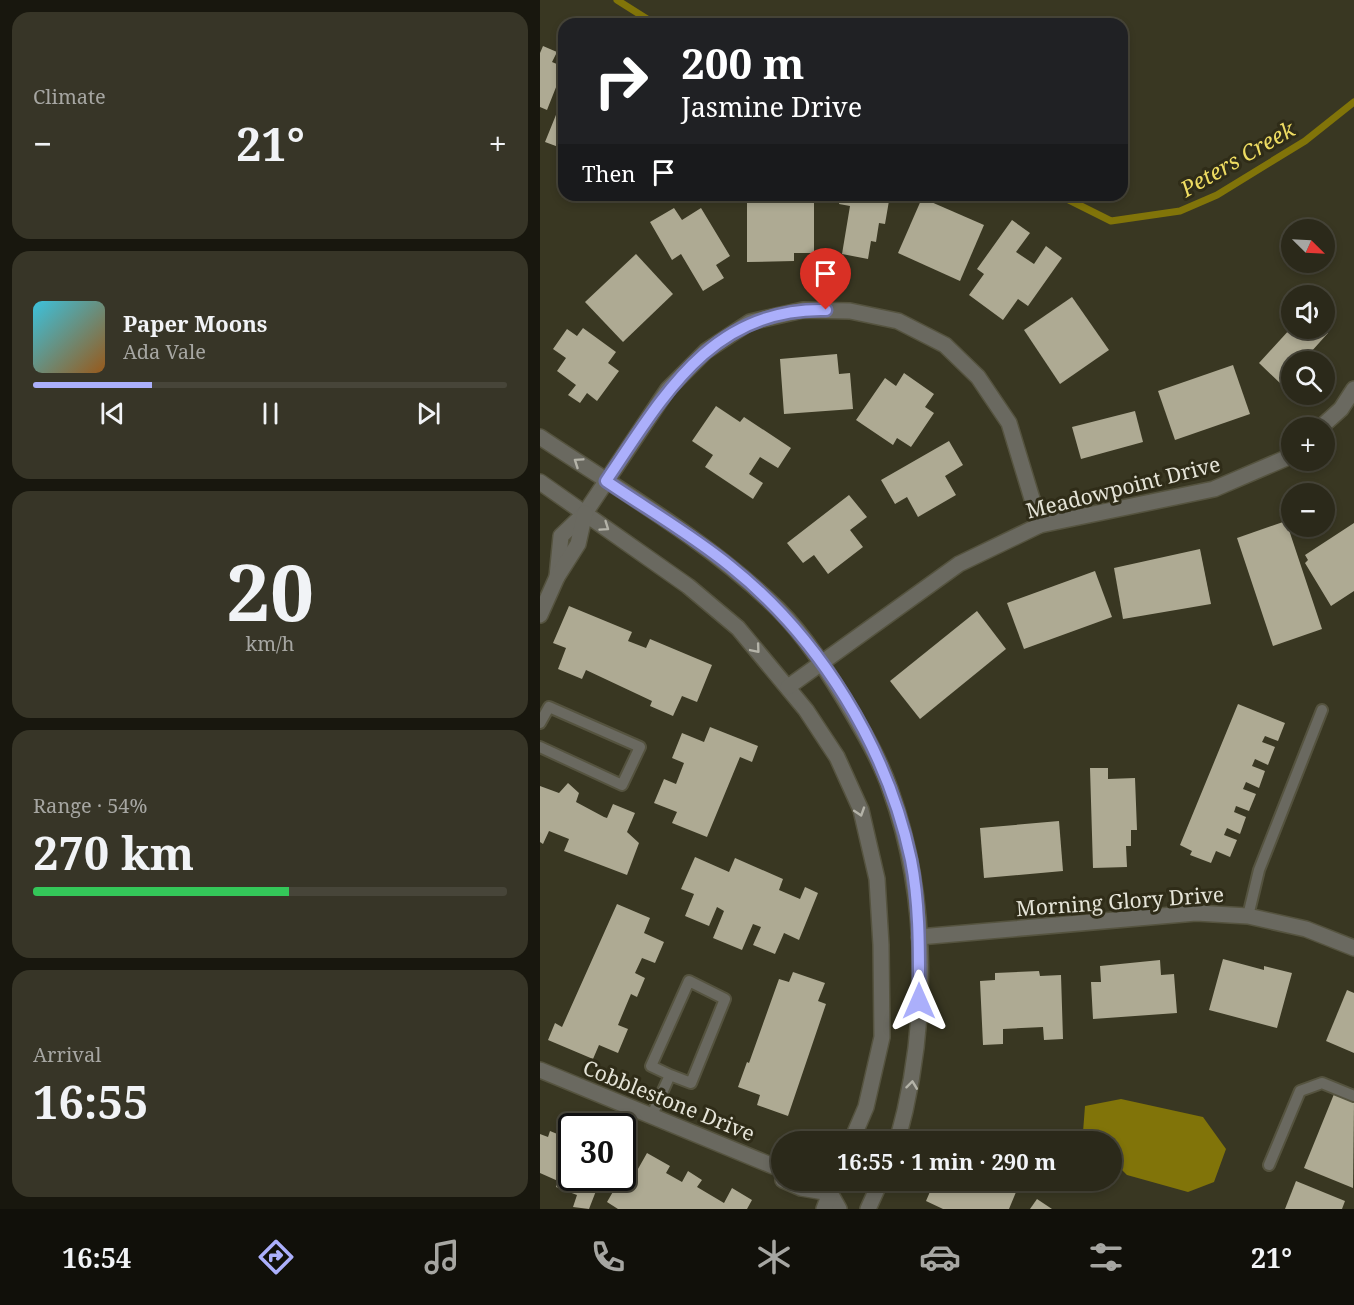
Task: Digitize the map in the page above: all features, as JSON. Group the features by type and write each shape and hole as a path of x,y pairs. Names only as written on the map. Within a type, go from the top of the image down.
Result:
{"street":[{"path":"540,615 557,577 578,544 585,513 668,389 706,351 750,322 803,310 850,311 898,321 945,345 978,376 1009,423 1040,525"},
{"path":"1332,417 1341,409 1354,388"},
{"path":"540,437 730,566 780,611 822,662 862,730 890,788 911,861 919,937 918,1022 914,1069 911,1093 900,1131"},
{"name":"Meadowpoint Drive","path":"788,687 959,564 1040,525 1214,489 1281,460"},
{"path":"540,482 688,585 738,627 788,687 837,757 861,810 877,879 881,945 882,1037 866,1107 856,1131"},
{"name":"Morning Glory Drive","path":"919,937 1196,913 1248,916 1306,929 1354,948"},
{"name":"Cobblestone Drive","path":"540,1070 771,1163"},
{"path":"824,1209 831,1191"},
{"path":"834,1191 839,1209"},
{"path":"868,1209 876,1191"}],"lane":[{"path":"540,723 549,707 640,747 622,785 540,747"},
{"path":"1248,916 1259,870 1322,710"},
{"path":"689,981 725,999 691,1083 670,1075 651,1066 689,981"},
{"path":"652,1115 670,1075"},
{"path":"1269,1165 1300,1091 1322,1083 1354,1096"}],"shaded area":[{"path":"1121,1099 1203,1117 1226,1149 1214,1182 1188,1192 1127,1175 1122,1170 1122,1131 1083,1131 1085,1106"}],"building":[{"path":"543,46 557,52 552,62 558,64 558,82 547,110 540,107 540,53"},
{"path":"558,110 558,147 545,142"},
{"path":"840,201 889,201 885,224 879,223 876,242 871,241 868,259 842,254 850,206 839,204"},
{"path":"921,201 929,201 984,225 960,281 898,253"},
{"path":"814,202 814,253 794,253 794,261 747,262 747,203"},
{"path":"674,208 682,220 701,208 730,256 716,265 724,278 703,291 681,254 672,260 650,222"},
{"path":"1012,220 1030,233 1016,252 1034,264 1046,246 1062,258 1028,306 1018,299 1003,320 969,295 984,274 977,269"},
{"path":"636,254 673,294 623,342 585,302"},
{"path":"1072,297 1109,350 1060,384 1024,330"},
{"path":"583,328 616,352 608,363 619,371 597,401 587,393 580,403 568,395 576,385 557,371 566,358 553,349 567,329 577,336"},
{"path":"1281,339 1323,339 1312,351 1281,351 1281,384 1259,363"},
{"path":"837,354 839,374 850,373 853,409 784,414 780,359"},
{"path":"1233,365 1250,414 1175,440 1158,391"},
{"path":"904,373 934,394 925,407 934,413 911,447 897,438 893,445 856,420 885,378 896,386"},
{"path":"716,406 740,422 744,417 791,448 778,468 760,457 749,474 763,483 753,499 705,467 713,455 692,441"},
{"path":"1135,411 1143,442 1081,459 1072,427"},
{"path":"949,441 963,465 945,476 956,495 918,517 907,497 895,504 881,480"},
{"path":"849,495 867,517 850,530 863,547 828,574 814,555 803,563 787,543"},
{"path":"1281,523 1281,537 1291,537 1322,629 1273,646 1237,538"},
{"path":"1354,523 1354,591 1331,606 1305,563 1308,560 1305,555"},
{"path":"1200,549 1211,604 1123,619 1114,568"},
{"path":"1095,571 1112,617 1024,649 1007,603"},
{"path":"569,606 632,632 628,641 646,648 650,639 712,665 697,702 682,696 673,716 650,706 652,701 586,670 582,679 558,669 566,648 553,643"},
{"path":"977,611 1006,649 920,719 890,681"},
{"path":"1238,704 1285,723 1278,741 1265,736 1262,742 1275,747 1268,765 1255,759 1252,766 1265,771 1259,788 1246,782 1243,789 1256,794 1249,811 1236,806 1234,812 1246,817 1240,834 1227,828 1224,835 1237,840 1230,857 1216,851 1211,863 1190,855 1192,851 1180,845"},
{"path":"710,727 758,746 752,762 740,757 707,837 672,823 677,812 654,803 664,779 676,784 684,763 672,758 682,733 704,742"},
{"path":"1090,768 1108,768 1108,779 1135,778 1137,830 1131,830 1131,846 1126,846 1127,867 1093,868"},
{"path":"568,783 579,793 576,802 604,817 607,818 613,804 635,813 627,832 639,843 627,875 564,851 569,839 549,831 543,844 540,842 540,786 559,793"},
{"path":"1059,821 1063,871 984,878 980,828"},
{"path":"695,857 729,872 735,858 783,879 779,890 800,899 805,887 818,893 799,940 784,933 775,954 753,945 761,927 753,924 742,950 713,938 724,911 717,907 709,926 685,916 694,894 681,889"},
{"path":"617,904 650,918 644,933 664,942 655,963 642,958 635,973 645,978 637,997 631,994 618,1025 628,1029 618,1053 599,1045 593,1059 548,1040 555,1023 562,1027"},
{"path":"1223,959 1264,970 1264,966 1292,973 1277,1028 1209,1010"},
{"path":"1160,960 1161,975 1174,974 1177,1013 1093,1019 1091,982 1101,982 1100,966"},
{"path":"1039,971 1040,976 1061,975 1063,1039 1044,1040 1043,1027 1003,1029 1003,1044 983,1045 980,981 995,980 995,973"},
{"path":"793,972 825,983 818,1001 826,1004 788,1116 757,1105 760,1095 738,1087 779,979 789,982"},
{"path":"1347,990 1354,993 1354,1053 1326,1041"},
{"path":"1334,1094 1354,1102 1353,1188 1304,1168"},
{"path":"550,1131 558,1134 558,1181 540,1173 540,1134 548,1137"},
{"path":"647,1153 670,1166 666,1173 682,1182 688,1171 702,1180 697,1187 724,1203 732,1188 752,1200 747,1209 618,1209 607,1202 613,1191 636,1191 636,1172"},
{"path":"1296,1181 1345,1201 1342,1209 1285,1209"},
{"path":"566,1191 596,1191 589,1209 573,1207 577,1195"},
{"path":"930,1191 1016,1191 1009,1209 943,1209 926,1201"},
{"path":"1037,1199 1052,1209 1030,1209"}],"waterway":[{"name":"Peters Creek","path":"617,0 646,18"},
{"name":"Peters Creek","path":"1071,201 1111,221 1180,211 1217,195 1305,141 1354,102"}],"route":[{"path":"826,310 803,310 750,322 706,351 668,389 606,481 730,566 780,611 822,662 862,730 890,788 911,861 919,937 919,1001"}]}
